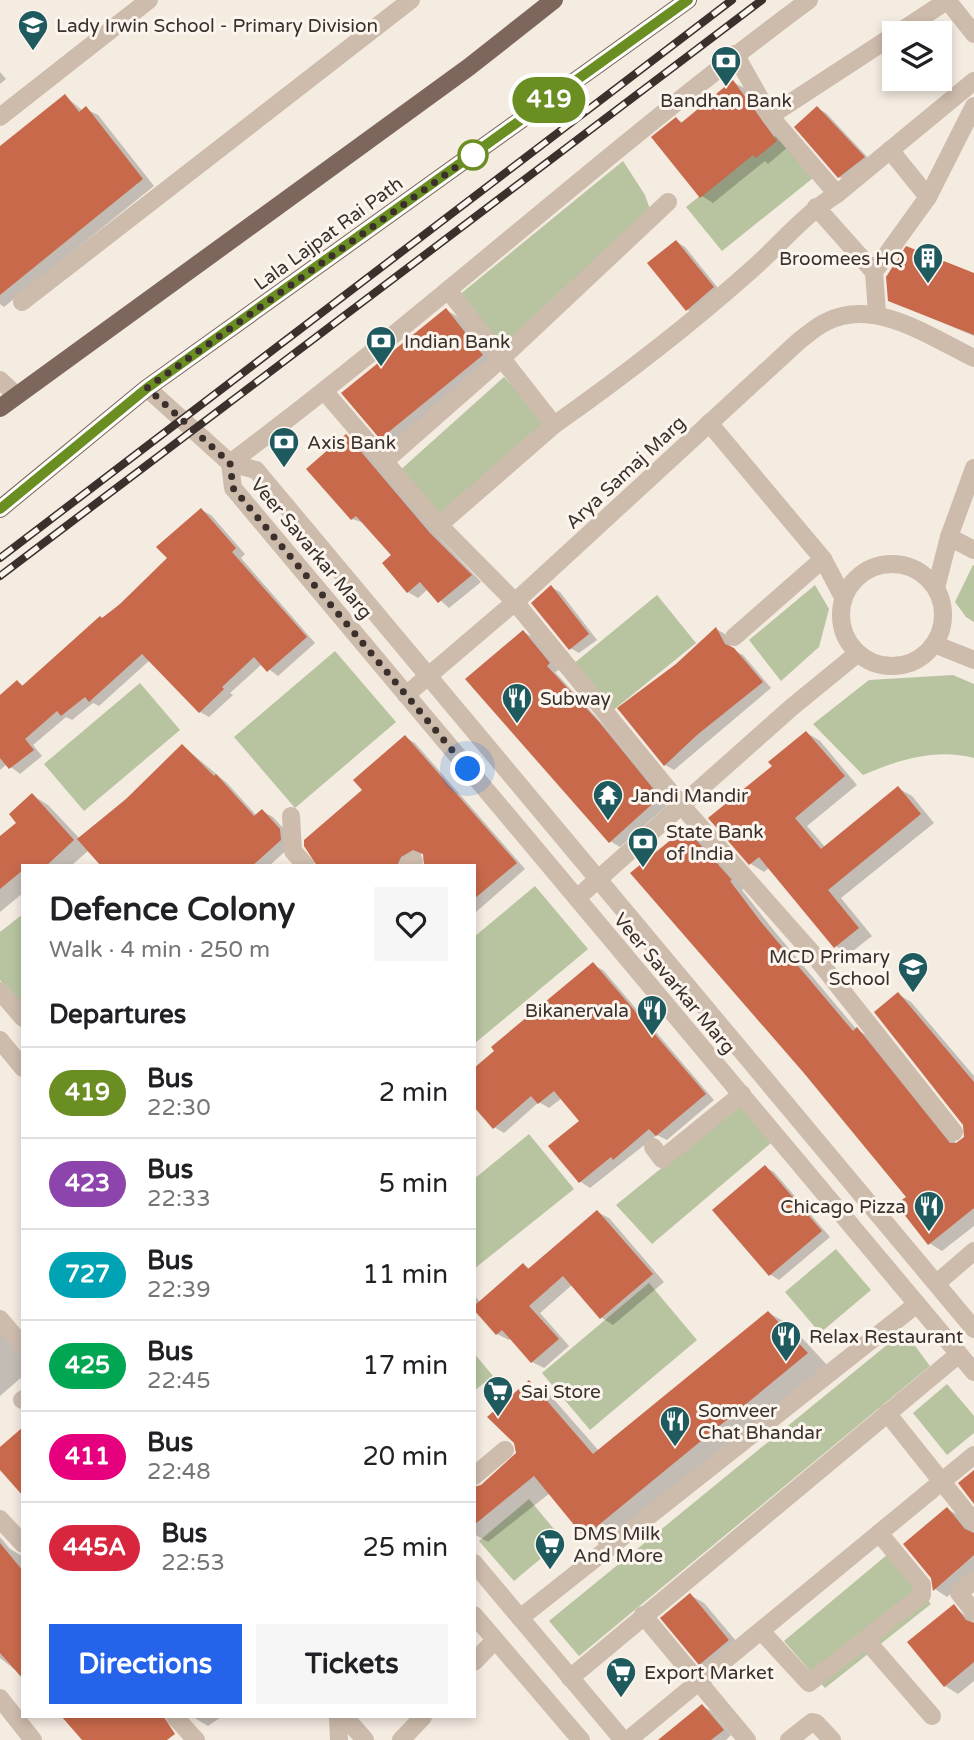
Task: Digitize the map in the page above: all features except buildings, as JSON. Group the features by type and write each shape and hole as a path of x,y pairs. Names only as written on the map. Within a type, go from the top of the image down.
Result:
{"main road":[{"path":"0,408 469,67 554,0"},
{"name":"Lala Lajpat Rai Path","path":"0,509 147,388 688,0"}],"street":[{"path":"0,117 149,0"},
{"path":"147,388 230,463 325,392 735,54 809,0"},
{"path":"916,21 948,0 974,34"},
{"path":"22,302 409,1"},
{"path":"770,116 882,43"},
{"path":"735,54 770,116 837,194"},
{"path":"439,525 554,425 631,371 751,271 816,207 837,194 974,81"},
{"path":"874,272 928,197 974,106"},
{"path":"890,150 928,197"},
{"path":"385,461 500,359 667,202"},
{"path":"816,207 874,272 877,313 974,358"},
{"path":"449,290 500,359 554,425"},
{"name":"Arya Samaj Marg","path":"407,695 515,602 800,340 828,321 858,313 877,313"},
{"path":"0,380 16,396"},
{"path":"325,392 439,525 515,602 681,805 813,954 954,1132"},
{"path":"709,423 823,558 843,597 842,629 858,653 875,663 893,666 921,657 934,644 943,616 936,588 949,537 974,468"},
{"name":"Veer Savarkar Marg","path":"974,1329 256,470 230,463 233,488 974,1372"},
{"path":"949,537 974,550"},
{"path":"734,637 823,558"},
{"path":"843,597 855,579 869,568 887,564 908,566 924,575 936,588"},
{"path":"934,644 974,660"},
{"path":"577,898 858,653"},
{"path":"291,816 293,852 304,864"},
{"path":"0,991 21,1016"},
{"path":"0,1040 21,1066"},
{"path":"653,1147 662,1159 742,1094"},
{"path":"937,1283 974,1251"},
{"path":"520,1618 917,1304"},
{"path":"0,1319 21,1344"},
{"path":"569,1678 958,1353"},
{"path":"887,1413 940,1483 974,1522"},
{"path":"476,1474 505,1450"},
{"path":"628,1740 974,1455"},
{"path":"0,1519 21,1543"},
{"path":"761,1631 809,1684 922,1595 924,1589 879,1533"},
{"path":"476,1565 623,1740"},
{"path":"974,1580 958,1593 974,1612"},
{"path":"643,1615 747,1740"},
{"path":"476,1617 581,1740"},
{"path":"476,1660 495,1640"},
{"path":"866,1640 932,1716"},
{"path":"0,1699 33,1740"},
{"path":"176,1718 196,1740"},
{"path":"338,1718 339,1740"},
{"path":"346,1718 365,1740"},
{"path":"401,1740 422,1718"},
{"path":"789,1740 812,1722 832,1740"}],"green space":[{"path":"778,134 813,178 722,251 686,207"},
{"path":"623,161 645,195 652,215 506,355 458,296"},
{"path":"504,377 548,425 440,517 397,473"},
{"path":"973,565 974,622 966,617 955,602"},
{"path":"815,585 829,609 819,647 781,681 749,640"},
{"path":"657,595 696,643 611,712 572,665"},
{"path":"335,651 396,722 295,808 234,737"},
{"path":"953,675 974,684 974,758 946,754 917,757 863,775 813,724 869,680"},
{"path":"140,683 180,730 84,811 44,764"},
{"path":"535,886 588,949 476,1042 476,935"},
{"path":"21,916 21,1006 0,980 0,932"},
{"path":"739,1105 771,1143 652,1244 616,1205"},
{"path":"529,1134 574,1189 476,1267 476,1177"},
{"path":"836,1249 871,1290 820,1333 785,1292"},
{"path":"649,1283 697,1340 590,1430 542,1373"},
{"path":"904,1331 930,1366 579,1656 549,1621"},
{"path":"476,1355 493,1376 476,1389"},
{"path":"947,1384 974,1416 974,1433 947,1455 913,1413"},
{"path":"529,1499 563,1540 514,1581 479,1541"},
{"path":"888,1554 931,1604 825,1688 784,1641"}],"railway":[{"path":"0,558 732,0"},
{"path":"0,576 762,0"}],"bus line":[{"name":"419","path":"0,509 147,388 688,0"}],"place":[{"name":"Lady Irwin School - Primary Division","path":"33,52"},
{"name":"Bandhan Bank","path":"726,88"},
{"name":"Broomees HQ","path":"928,285"},
{"name":"Indian Bank","path":"381,368"},
{"name":"Axis Bank","path":"284,469"},
{"name":"Subway","path":"517,725"},
{"name":"Jandi Mandir","path":"608,822"},
{"name":"State Bank of India","path":"643,869"},
{"name":"MCD Primary School","path":"913,994"},
{"name":"Bikanervala","path":"652,1037"},
{"name":"Chicago Pizza","path":"929,1233"},
{"name":"Relax Restaurant","path":"786,1363"},
{"name":"Sai Store","path":"498,1418"},
{"name":"Somveer Chat Bhandar","path":"675,1448"},
{"name":"DMS Milk And More","path":"550,1571"},
{"name":"Export Market","path":"621,1699"}],"route":[{"path":"468,769 233,488 230,463 147,388 477,152 473,155"}]}
